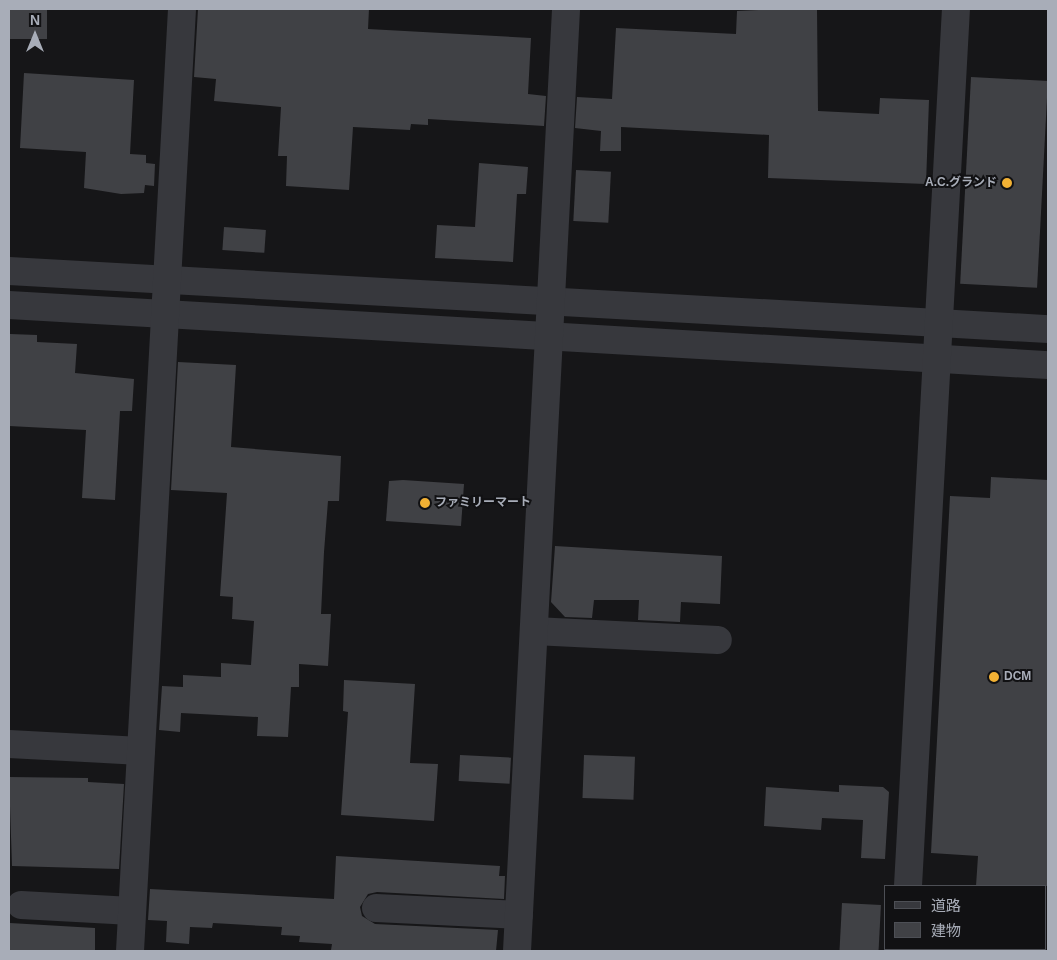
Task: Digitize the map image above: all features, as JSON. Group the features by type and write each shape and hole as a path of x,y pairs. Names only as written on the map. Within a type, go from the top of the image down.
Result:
{"street":[{"path":"130,951 182,9"},
{"path":"517,951 566,9"},
{"path":"908,885 956,9"},
{"path":"9,271 1048,329"},
{"path":"9,304 550,334 1048,365"},
{"path":"534,631 718,640"},
{"path":"9,744 141,751"},
{"path":"21,905 132,911"},
{"path":"376,908 519,915"}],"building":[{"path":"9,9 47,9 47,39 9,39"},
{"path":"198,9 369,9 368,29 531,38 528,94 546,96 544,126 428,119 428,125 411,124 410,130 353,127 349,190 286,186 287,156 278,156 281,107 214,101 216,79 194,77"},
{"path":"817,9 818,111 879,114 880,98 929,100 926,184 768,178 769,135 621,127 621,151 600,151 601,131 575,128 577,97 612,99 616,28 736,34 737,11"},
{"path":"24,73 134,80 130,154 146,155 146,163 155,164 154,186 145,185 144,193 121,194 84,188 86,152 20,148"},
{"name":"A.C.グランド","path":"971,77 1048,81 1037,288 960,284"},
{"path":"479,163 528,167 526,194 517,194 513,262 435,258 437,225 475,227"},
{"path":"576,170 611,172 608,223 573,221"},
{"path":"224,227 266,230 264,253 222,250"},
{"path":"10,334 37,335 37,342 77,344 75,373 134,379 132,411 120,411 115,500 82,498 86,430 9,426"},
{"path":"178,362 236,365 231,447 341,456 339,501 328,501 324,552 321,614 331,614 328,666 299,664 299,687 291,687 288,737 257,736 258,717 181,713 180,732 159,730 162,686 183,687 183,675 221,677 221,663 251,665 254,621 232,619 233,597 220,596 227,493 171,490"},
{"name":"DCM","path":"991,477 1048,480 1048,886 976,885 978,856 931,853 950,496 990,498"},
{"name":"ファミリーマート","path":"403,480 464,484 461,526 386,521 389,481"},
{"path":"555,546 722,556 720,604 681,602 680,622 638,620 639,600 594,600 592,618 565,617 551,602"},
{"path":"344,680 415,684 410,763 438,764 434,821 341,815 348,712 343,711"},
{"path":"460,755 511,758 510,784 459,781"},
{"path":"584,755 635,757 633,800 582,798"},
{"path":"9,777 88,778 88,782 124,784 119,869 12,866"},
{"path":"839,785 883,787 889,792 885,859 861,858 863,820 822,818 821,830 764,826 766,787 839,792"},
{"path":"336,856 500,866 499,876 505,876 504,899 377,892 368,894 360,907 362,916 375,924 498,930 496,951 331,950 332,944 299,942 300,936 281,935 282,927 213,923 212,928 190,927 189,944 166,942 167,921 148,920 150,889 334,899"},
{"path":"842,903 881,905 879,951 839,951"},
{"path":"10,923 95,928 95,951 9,951"}],"place":[{"name":"A.C.グランド","path":"1007,183"},
{"name":"ファミリーマート","path":"425,503"},
{"name":"DCM","path":"994,677"}]}
